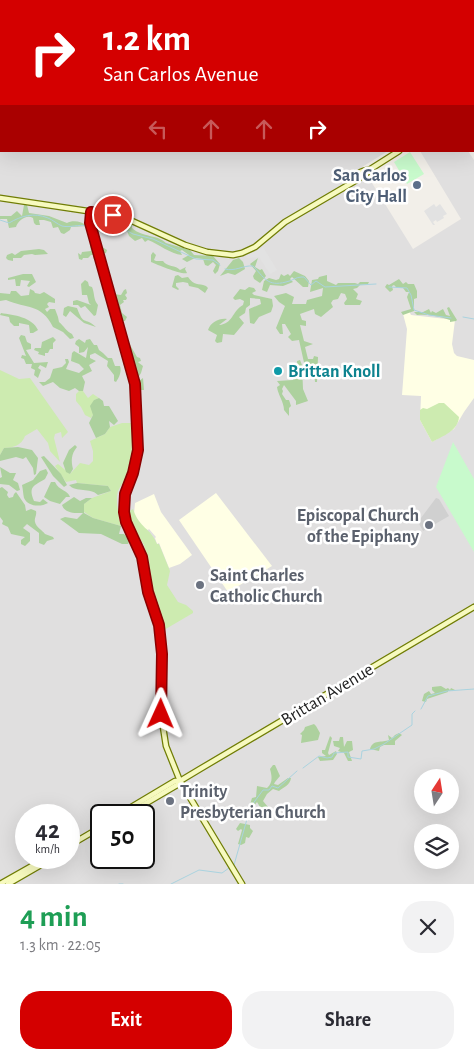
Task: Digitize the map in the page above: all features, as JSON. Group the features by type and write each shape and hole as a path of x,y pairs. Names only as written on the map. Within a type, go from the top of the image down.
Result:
{"main road":[{"path":"0,198 121,216 185,245 214,253 232,255 255,247 285,222 366,174 369,170 397,152"},
{"path":"91,212 91,228 135,384 138,450 133,473 125,494 124,512 126,522 142,557 148,592 159,625 162,654 162,727 169,757 180,780 242,884"},
{"name":"Brittan Avenue","path":"136,804 474,606"},
{"name":"Brittan Avenue","path":"145,804 177,785 180,780"},
{"path":"0,884 27,869"},
{"path":"8,884 33,869"}],"shaded area":[{"path":"0,152 386,152 362,167 413,249 461,219 421,152 469,152 474,160 474,884 0,884"},
{"path":"434,204 436,207 440,204 447,214 437,222 436,220 433,222 435,225 433,225 424,211"},
{"path":"263,247 277,270 270,274 259,257 247,258 246,254 255,252"},
{"path":"409,311 411,315 455,320 452,344 454,353 457,356 474,360 474,398 454,429 432,442 420,420 421,396 402,395 407,329 403,314"},
{"path":"216,493 272,566 228,592 179,520"},
{"path":"154,494 161,512 192,555 180,564 169,568 159,543 157,544 156,537 149,529 143,528 134,514 135,503"},
{"path":"436,498 439,499 449,516 423,531 418,522"}],"green space":[{"path":"410,152 424,174 407,184 394,162"},
{"path":"24,205 27,205 29,213 49,216 67,223 80,222 87,226 71,227 64,234 61,233 58,227 53,228 51,222 44,220 39,220 40,225 36,225 33,218 28,217 20,220 16,227 9,228 7,219 0,219 0,216 11,216 17,211 22,216"},
{"path":"111,218 114,219 116,224 124,227 123,229 105,227 99,232 94,229 95,224 106,226 107,224 97,224 98,220 108,221"},
{"path":"124,223 132,225 132,228 136,231 190,250 194,255 213,256 220,264 218,271 215,274 213,271 216,265 213,262 208,266 205,265 203,259 195,258 187,262 182,259 189,255 182,250 180,251 182,255 173,253 148,240 145,242 142,238 135,241 129,236"},
{"path":"99,245 107,250 106,253 102,254 101,250 98,249 97,262 93,255 82,260 79,259 78,253 81,255 82,252 91,251 90,246"},
{"path":"44,250 48,254 24,255 21,258 13,258 13,261 6,258 7,255 12,253 15,255 21,251"},
{"path":"153,252 156,255 154,260 163,261 180,270 186,267 187,273 175,271 151,262"},
{"path":"239,258 243,262 245,269 235,275 228,273 220,276 233,260"},
{"path":"258,258 255,267 260,270 262,269 266,276 260,283 254,279 253,276 256,271 250,264"},
{"path":"294,271 305,276 309,281 308,287 303,287 292,277 290,279 293,282 283,286 270,285 267,292 262,290 264,281 269,278 276,280 279,279 281,274 284,276 288,274 290,276"},
{"path":"32,274 36,282 29,287 27,286 30,281 21,280 20,286 16,286 15,279 8,280 8,278"},
{"path":"178,275 182,278 188,277 194,283 208,288 205,293 183,282 176,283 178,290 172,287 175,276"},
{"path":"327,275 327,281 336,285 338,283 358,284 360,282 369,282 353,289 358,294 356,299 362,301 360,305 345,305 344,303 347,299 345,294 341,293 338,299 333,300 331,303 333,307 321,317 315,314 314,309 300,314 302,320 306,321 306,326 300,325 304,341 313,344 305,347 308,359 313,359 314,356 318,357 317,382 315,382 314,364 305,367 299,340 292,341 288,337 291,334 285,324 282,324 283,334 280,334 276,328 285,306 274,296 286,293 294,297 292,304 306,304 307,300 322,296 323,288 310,292 312,280"},
{"path":"399,279 403,284 406,282 414,284 417,291 417,298 414,299 414,311 403,315 401,312 411,309 407,297 409,292 394,285 392,286 393,290 390,292 385,287 387,284 389,285"},
{"path":"85,280 92,287 95,301 98,305 96,315 94,316 85,306 81,308 78,305 73,305 73,301 77,300 91,305 87,295 82,295 81,284"},
{"path":"249,287 254,288 256,291 252,293 254,295 272,299 273,306 271,312 259,317 254,324 250,323 249,309 261,304 260,299 250,298 250,305 246,308 245,313 239,317 244,323 234,335 223,334 222,342 217,343 215,341 217,335 208,330 209,327 218,320 227,319 219,325 230,320 243,305 244,301 233,298 240,289 245,290"},
{"path":"30,289 35,293 40,294 44,292 55,299 55,303 49,302 47,304 49,307 45,309 47,312 50,309 55,309 59,322 74,338 70,339 63,332 53,327 44,314 38,310 6,300 0,301 0,293 10,294 11,291 16,291 21,296 29,295"},
{"path":"126,289 127,293 125,295 127,298 120,305 122,313 127,317 125,321 121,321 113,294 121,295"},
{"path":"68,306 77,308 83,319 96,327 84,323 70,311 66,317 63,315 64,308"},
{"path":"449,307 456,321 450,322 450,320 437,316 417,315 414,312 423,312 429,309 431,313 432,311 436,313 443,309 446,315 450,316 447,308"},
{"path":"1,313 27,319 38,330 30,333 29,325 19,323 19,326 14,326 10,322 9,317 0,315"},
{"path":"21,335 25,336 27,342 31,344 31,349 26,350 34,363 48,362 46,368 40,365 38,368 41,370 38,378 34,375 35,370 31,368 32,364 26,364 24,359 21,358 22,355 26,356 19,338"},
{"path":"53,337 56,340 53,343 53,349 45,353 45,356 38,354 39,352 34,350 35,348 41,348 42,342"},
{"path":"79,339 85,343 86,340 90,339 108,358 112,358 115,366 120,366 120,374 116,382 114,381 114,375 107,366 108,361 95,353 90,355 90,358 96,361 89,365 92,371 82,376 85,382 83,391 75,388 69,391 60,388 53,382 43,386 39,382 45,382 50,378 53,369 62,367 66,363 65,359 68,359 69,362 66,369 79,373 84,369 79,364 71,361 74,351 86,358 88,347 84,352 79,353 79,347 75,344"},
{"path":"127,343 129,343 137,357 140,358 141,361 138,362 143,366 138,378 139,381 143,378 144,390 137,386 131,388 123,363 126,363 131,372 136,369"},
{"path":"300,360 303,389 308,401 296,405 296,401 284,385 282,394 286,400 289,400 291,406 289,408 289,416 284,410 277,387 280,385 277,381 293,380 293,375 298,375 297,361"},
{"path":"0,370 19,379 30,378 68,432 62,438 61,432 55,434 54,438 60,462 50,451 48,443 37,429 25,436 22,442 17,445 4,448 0,455"},
{"path":"79,391 83,391 88,398 93,394 99,398 94,400 91,418 85,415 76,401 76,394"},
{"path":"99,398 103,401 104,406 109,406 118,421 114,425 109,421 110,427 105,434 96,438 89,423 93,415 90,406 94,400"},
{"path":"444,403 459,417 453,429 432,442 420,420 420,410"},
{"path":"122,423 133,423 133,437 129,472 117,495 121,526 93,518 84,512 84,504 92,498 111,491 108,486 77,483 76,480 66,482 55,466 58,464 70,474 80,463 89,465 93,461 90,441 105,434 110,427"},
{"path":"453,442 474,479 474,552 436,487"},
{"path":"75,445 77,447 73,455 73,469 70,474 66,472 63,463 69,450"},
{"path":"18,447 32,450 38,458 36,474 34,475 33,468 26,457 23,459 16,457 0,461 0,455 4,448"},
{"path":"44,456 61,474 67,485 64,487 53,476 41,457"},
{"path":"0,467 10,473 16,473 13,480 18,483 20,490 17,491 9,485 0,484 0,478 2,477"},
{"path":"46,469 48,473 45,479 33,487 32,492 34,501 40,502 43,499 48,503 38,506 32,505 24,498 22,485 33,480 40,471"},
{"path":"51,482 55,482 70,497 66,497 60,504 44,497"},
{"path":"77,483 108,486 111,491 98,495 91,491 75,489 69,485"},
{"path":"2,487 8,492 9,498 13,497 16,492 25,505 26,511 31,509 36,511 35,521 37,525 45,534 54,539 47,541 44,545 39,543 39,533 27,524 23,528 30,533 30,541 25,546 21,544 21,540 25,537 11,534 8,527 2,524 3,521 0,517 0,488"},
{"path":"74,497 80,501 92,498 84,504 84,513 93,518 121,526 119,534 124,534 130,540 128,544 122,544 101,534 79,533 60,519 65,517 77,519 83,513 71,512 63,508 62,505"},
{"path":"133,509 138,520 152,534 157,544 159,544 170,571 167,585 178,602 186,605 193,611 193,613 164,630 152,589 150,569 144,545 133,527 128,512"},
{"path":"441,686 446,689 450,690 451,688 455,690 427,699 426,702 422,701 424,694 429,691 431,694 435,693 432,687"},
{"path":"314,724 320,733 318,740 301,743 302,735 300,734 305,727"},
{"path":"399,733 402,735 395,741 395,745 384,745 380,747 379,751 370,749 375,743 389,740 388,735 392,738"},
{"path":"330,736 332,738 328,753 329,755 336,751 337,754 333,760 320,761 318,757 326,756 322,753 322,750 325,750"},
{"path":"340,737 343,737 344,747 347,741 352,741 353,750 349,752 352,761 348,761 344,753 338,751 340,748 334,746 333,741 339,741"},
{"path":"275,765 280,776 274,784 278,785 291,778 286,786 279,791 273,789 267,794 263,801 268,807 267,810 260,807 257,802 254,806 263,814 260,818 255,817 255,812 247,813 252,811 249,808 252,798 256,797 257,786 267,788 269,786 272,779 270,769"},
{"path":"240,823 250,825 253,831 249,838 246,837 245,843 241,845 238,844 242,830 238,831 236,829"}],"waterway":[{"path":"0,220 9,223 18,218 38,215 62,226 87,226"},
{"path":"96,226 122,228 133,234 153,239 196,259 213,260 220,265"},
{"path":"225,269 232,270 253,266 266,280 274,283 304,277 311,285 316,281 325,287 376,284"},
{"path":"389,287 407,288 411,295 414,310 429,315 451,318"},
{"path":"463,317 474,319"},
{"path":"421,709 428,696 447,691 474,689"},
{"path":"303,768 319,756 327,758 332,757 334,753 348,752 348,757 361,759 362,751 374,749 384,744 412,725 412,714 415,711"},
{"path":"234,865 252,805 263,790 269,790 272,786 278,788 297,771"},
{"path":"171,884 199,870 222,873 229,868"}],"place":[{"name":"San Carlos City Hall","path":"417,185"},
{"name":"Brittan Knoll","path":"278,371"},
{"name":"Episcopal Church of the Epiphany","path":"429,525"},
{"name":"Saint Charles Catholic Church","path":"200,585"},
{"name":"Trinity Presbyterian Church","path":"170,801"}],"route":[{"path":"113,215 91,212 90,223 134,376 138,450 133,473 125,494 124,512 126,522 142,557 148,592 159,625 162,654 161,714"}]}
